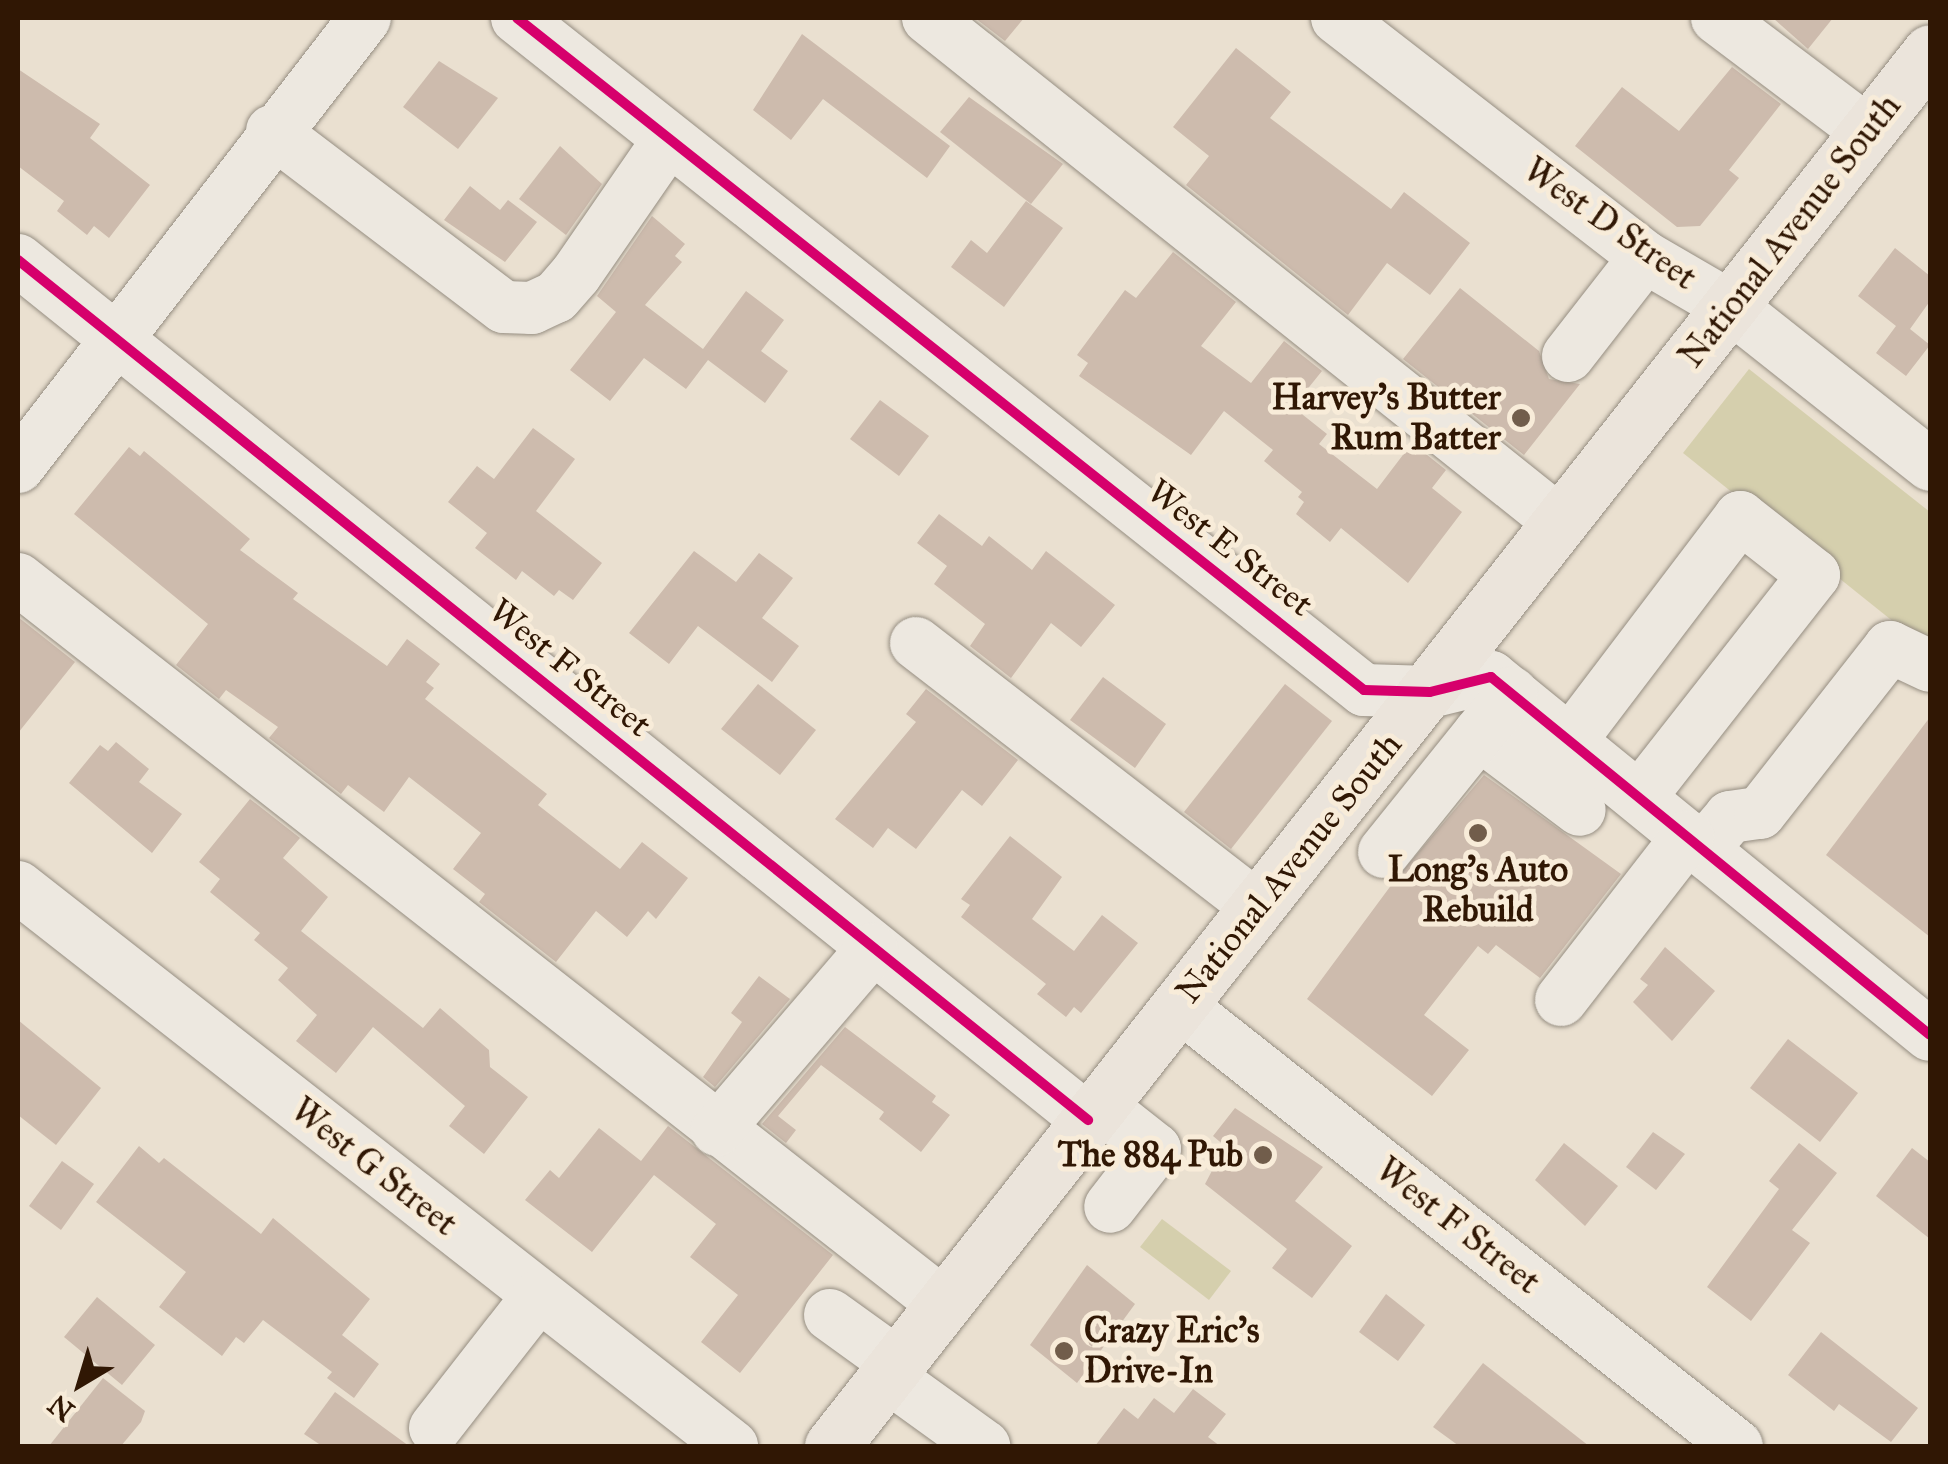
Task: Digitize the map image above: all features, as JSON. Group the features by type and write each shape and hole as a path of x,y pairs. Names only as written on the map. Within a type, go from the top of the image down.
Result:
{"main road":[{"name":"National Avenue South","path":"836,1445 1930,52"}],"street":[{"path":"18,468 272,131 365,18"},
{"name":"West E Street","path":"517,18 667,142 1364,690 1430,692 1491,677 1930,1035"},
{"path":"928,18 1561,523"},
{"name":"West D Street","path":"1337,18 1645,257 1731,307 1930,465"},
{"path":"1717,18 1868,131"},
{"path":"272,131 504,307 532,308 556,298 576,274 667,142"},
{"path":"1568,356 1645,257"},
{"name":"West F Street","path":"18,260 872,948 1093,1113 1154,1149 1110,1207"},
{"path":"1571,740 1740,517 1814,575 1640,797"},
{"path":"18,579 716,1130 945,1305"},
{"path":"916,642 1258,908"},
{"path":"1561,1000 1696,842 1730,817 1760,813 1890,647 1930,666"},
{"path":"1384,852 1512,693"},
{"path":"1479,734 1580,810"},
{"name":"West G Street","path":"18,887 732,1446"},
{"path":"716,1130 872,948"},
{"name":"West F Street","path":"1179,1005 1737,1446"},
{"path":"435,1428 538,1296"},
{"path":"830,1315 984,1446"}],"shaded area":[{"path":"1749,369 1930,512 1930,651 1683,453"},
{"path":"1162,1219 1231,1271 1209,1300 1140,1247"}],"building":[{"path":"975,18 1024,18 1005,41"},
{"path":"1773,18 1833,18 1808,49"},
{"path":"802,34 950,146 927,178 823,99 791,140 753,110"},
{"path":"1236,48 1291,92 1270,118 1391,209 1404,192 1470,243 1430,295 1387,263 1348,315 1186,185 1209,156 1173,127"},
{"path":"439,61 498,98 458,149 403,107"},
{"path":"1732,67 1781,104 1729,170 1739,178 1700,226 1677,227 1575,146 1622,87 1679,131"},
{"path":"18,69 100,124 90,138 150,185 109,238 94,226 87,235 57,211 64,201 18,166"},
{"path":"969,97 1063,164 1031,204 940,132"},
{"path":"560,146 602,184 566,235 519,199"},
{"path":"470,186 500,210 508,200 537,222 505,262 444,220"},
{"path":"1026,201 1063,228 1004,307 951,267 971,240 987,253"},
{"path":"652,216 685,244 675,256 682,262 645,305 703,349 746,291 784,320 761,351 788,371 765,403 708,360 686,389 644,358 610,401 570,370 616,312 597,296"},
{"path":"1895,248 1930,276 1930,301 1910,329 1930,345 1906,376 1876,353 1896,326 1858,296"},
{"path":"1173,252 1236,302 1201,346 1251,383 1284,341 1322,371 1293,407 1327,434 1319,444 1377,489 1412,443 1446,470 1432,488 1462,512 1408,583 1341,528 1330,542 1296,514 1304,502 1298,497 1302,492 1264,461 1273,450 1224,411 1191,455 1079,376 1088,363 1077,355 1125,290 1136,298"},
{"path":"1460,288 1539,351 1549,379 1580,384 1524,455 1403,359"},
{"path":"880,400 929,436 899,476 850,439"},
{"path":"533,428 575,459 536,511 602,563 573,600 559,590 554,596 522,571 516,580 475,548 487,533 448,502 477,466 494,479"},
{"path":"129,447 140,456 144,451 250,539 240,550 298,593 293,599 387,666 407,639 440,664 426,682 434,688 425,699 547,794 538,805 620,869 642,842 688,878 656,919 648,911 627,937 596,911 556,962 479,902 485,894 453,869 481,833 409,777 384,812 348,785 341,794 269,738 278,727 226,690 219,699 176,665 208,624 74,514"},
{"path":"939,514 982,546 989,536 1032,570 1046,551 1115,605 1081,647 1051,623 1011,678 970,646 985,624 934,584 947,566 917,543"},
{"path":"694,551 736,582 759,553 793,578 762,618 799,646 772,682 698,626 669,664 629,633"},
{"path":"18,617 75,662 18,733"},
{"path":"1103,677 1166,724 1135,768 1070,720"},
{"path":"758,684 816,730 780,775 721,729"},
{"path":"1285,684 1332,721 1231,849 1184,812"},
{"path":"926,689 1018,760 982,806 962,790 916,849 888,828 873,848 835,819 916,722 906,714"},
{"path":"1930,717 1930,937 1826,855"},
{"path":"116,742 149,769 139,782 182,814 152,853 69,783 100,745 108,751"},
{"path":"1484,775 1621,874 1540,978 1496,945 1488,954 1478,946 1424,1015 1469,1050 1432,1096 1307,999 1395,880"},
{"path":"250,799 300,838 283,858 328,897 301,931 423,1028 440,1008 489,1050 490,1067 528,1097 484,1154 449,1126 465,1106 373,1027 336,1073 296,1041 317,1015 278,980 288,968 254,940 260,933 210,892 220,879 199,862"},
{"path":"1010,836 1062,877 1032,919 1074,951 1102,915 1138,943 1081,1013 1074,1007 1066,1017 1037,994 1046,984 961,917 970,905 961,899"},
{"path":"1665,947 1715,991 1672,1041 1633,1002 1648,985 1640,979"},
{"path":"759,976 790,999 715,1087 703,1077 742,1022 731,1013"},
{"path":"18,1020 101,1088 56,1145 18,1115"},
{"path":"845,1027 936,1096 932,1102 950,1115 921,1152 879,1119 884,1112 821,1065 778,1116 796,1130 786,1143 762,1124"},
{"path":"1788,1039 1858,1093 1820,1142 1750,1088"},
{"name":"The 884 Pub","path":"1235,1108 1323,1167 1295,1201 1352,1246 1312,1298 1272,1268 1287,1249 1205,1184 1225,1146 1213,1136"},
{"path":"668,1126 833,1255 740,1373 701,1342 738,1295 690,1257 716,1224 654,1175 592,1252 525,1200 550,1170 559,1178 599,1128 641,1161"},
{"path":"1653,1132 1685,1154 1656,1190 1626,1167"},
{"path":"1564,1143 1618,1186 1585,1226 1535,1180"},
{"path":"1799,1143 1837,1173 1792,1230 1810,1243 1751,1321 1707,1287 1779,1189 1769,1181"},
{"path":"139,1146 159,1163 164,1158 261,1234 273,1218 370,1299 342,1335 379,1364 354,1398 327,1378 332,1372 263,1320 244,1343 236,1337 222,1356 159,1307 186,1272 96,1202"},
{"path":"1912,1148 1930,1162 1930,1239 1876,1196"},
{"path":"62,1161 94,1184 61,1230 29,1206"},
{"path":"1087,1265 1135,1304 1077,1383 1030,1345"},
{"path":"1386,1294 1425,1325 1398,1361 1359,1332"},
{"path":"97,1297 155,1345 122,1385 64,1337"},
{"path":"1821,1332 1918,1408 1891,1442 1839,1404 1834,1411 1788,1375"},
{"path":"1483,1363 1589,1446 1459,1446 1433,1427"},
{"path":"103,1378 145,1411 141,1422 121,1446 49,1446"},
{"path":"1193,1389 1226,1414 1208,1437 1220,1446 1095,1446 1124,1408 1138,1419 1154,1398 1174,1413"},
{"path":"335,1392 409,1446 322,1446 304,1434"}],"cycle path":[{"path":"517,18 1364,690 1430,692 1491,677 1930,1035"},
{"path":"18,260 1088,1120"}],"place":[{"name":"Harvey's Butter Rum Batter","path":"1521,418"},
{"name":"Long's Auto Rebuild","path":"1478,833"},
{"name":"The 884 Pub","path":"1263,1155"},
{"name":"Crazy Eric's Drive-In","path":"1064,1351"}]}
